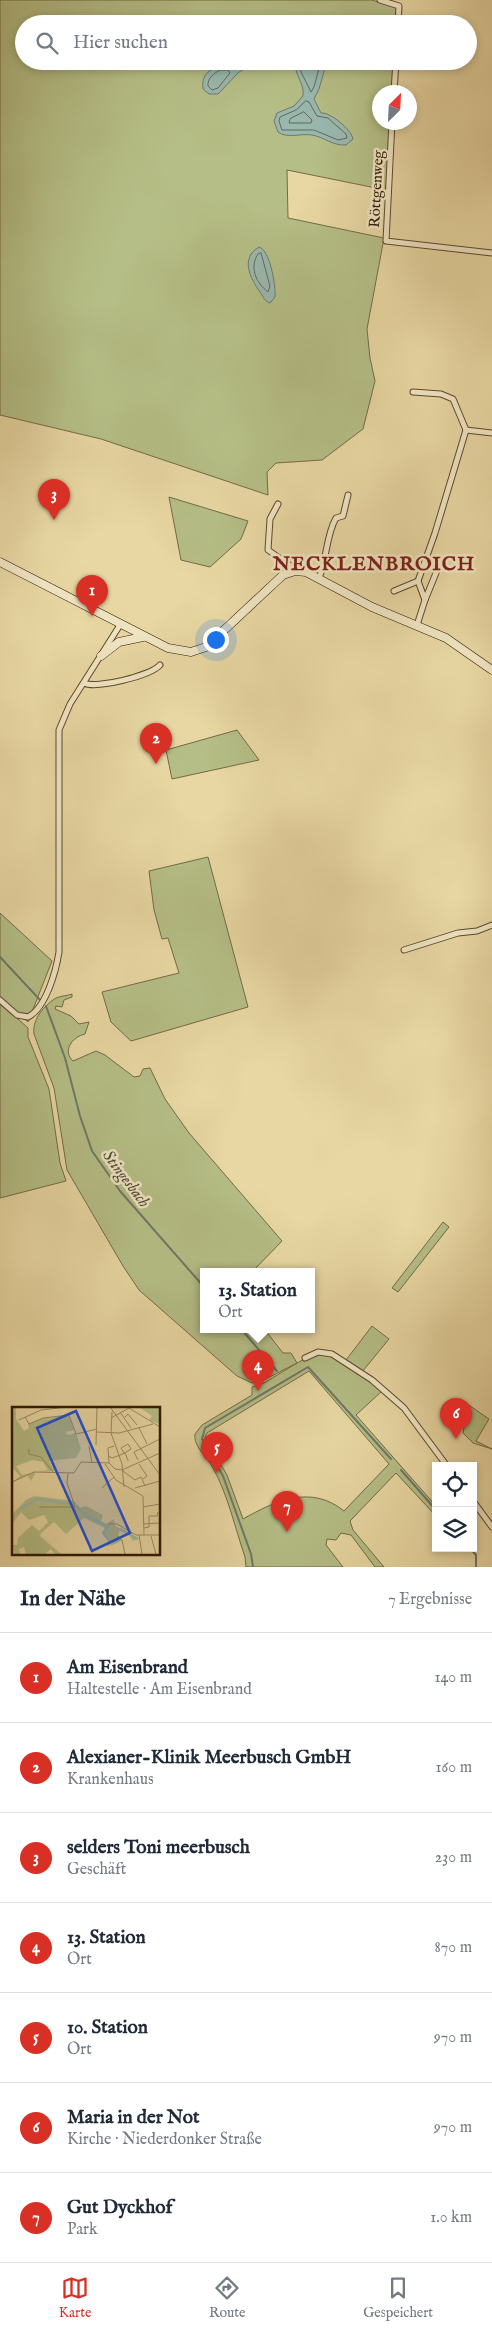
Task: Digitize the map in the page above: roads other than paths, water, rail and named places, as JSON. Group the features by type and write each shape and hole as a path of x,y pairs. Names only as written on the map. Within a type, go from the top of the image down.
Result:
{"main road":[{"path":"0,562 145,637 176,651 191,652 201,649 280,577 298,571 306,572 379,610 451,641 492,670"},
{"path":"101,656 119,642 129,638 145,637"}],"street":[{"path":"380,0 399,6 398,15"},
{"path":"394,85 395,70"},
{"name":"Röttgenweg","path":"392,130 386,241 492,253"},
{"path":"413,392 440,394 453,399 466,430 435,533 418,581 425,600"},
{"path":"466,430 492,433"},
{"path":"319,578 327,555 332,524 336,518 343,516 348,495"},
{"path":"278,504 269,524 268,550 298,571"},
{"path":"417,625 438,568"},
{"path":"394,591 418,581"},
{"path":"0,1000 17,1015 26,1018 32,1015 46,996 58,958 60,906 58,736 65,713 120,625"},
{"path":"84,683 94,686 151,672 160,665"},
{"path":"404,950 458,933 477,931 492,925"},
{"path":"305,1358 318,1352 332,1354 372,1380 404,1408 444,1462"},
{"path":"477,1506 492,1527"}],"water":[{"path":"243,70 218,94 209,94 203,89 203,81 210,71"},
{"path":"296,70 324,70 314,99 321,113 335,118 344,126 353,139 346,145 341,145 312,135 286,135 278,132 274,121 277,113 294,106 303,96"},
{"path":"259,247 263,250 269,261 273,277 275,297 270,303 265,300 250,275 248,262 253,252"}],"waterway":[{"name":"Stingesbach","path":"0,957 41,1001"},
{"name":"Stingesbach","path":"46,1006 65,1058 80,1116 92,1151 120,1191 200,1282"},
{"name":"Stingesbach","path":"245,1333 277,1371"},
{"path":"253,1567 251,1554 223,1476 202,1439 205,1428 308,1367 391,1459"},
{"name":"Stingesbach","path":"401,1470 433,1507"},
{"name":"Stingesbach","path":"473,1552 476,1555 476,1567"}],"place":[{"name":"selders Toni meerbusch","path":"54,520"},
{"name":"Am Eisenbrand","path":"92,616"},
{"name":"Alexianer-Klinik Meerbusch GmbH","path":"156,764"},
{"name":"13. Station","path":"258,1391"},
{"name":"Maria in der Not","path":"456,1439"},
{"name":"10. Station","path":"217,1473"},
{"name":"Gut Dyckhof","path":"287,1532"}],"district":[{"name":"NECKLENBROICH","path":"374,563"}]}
